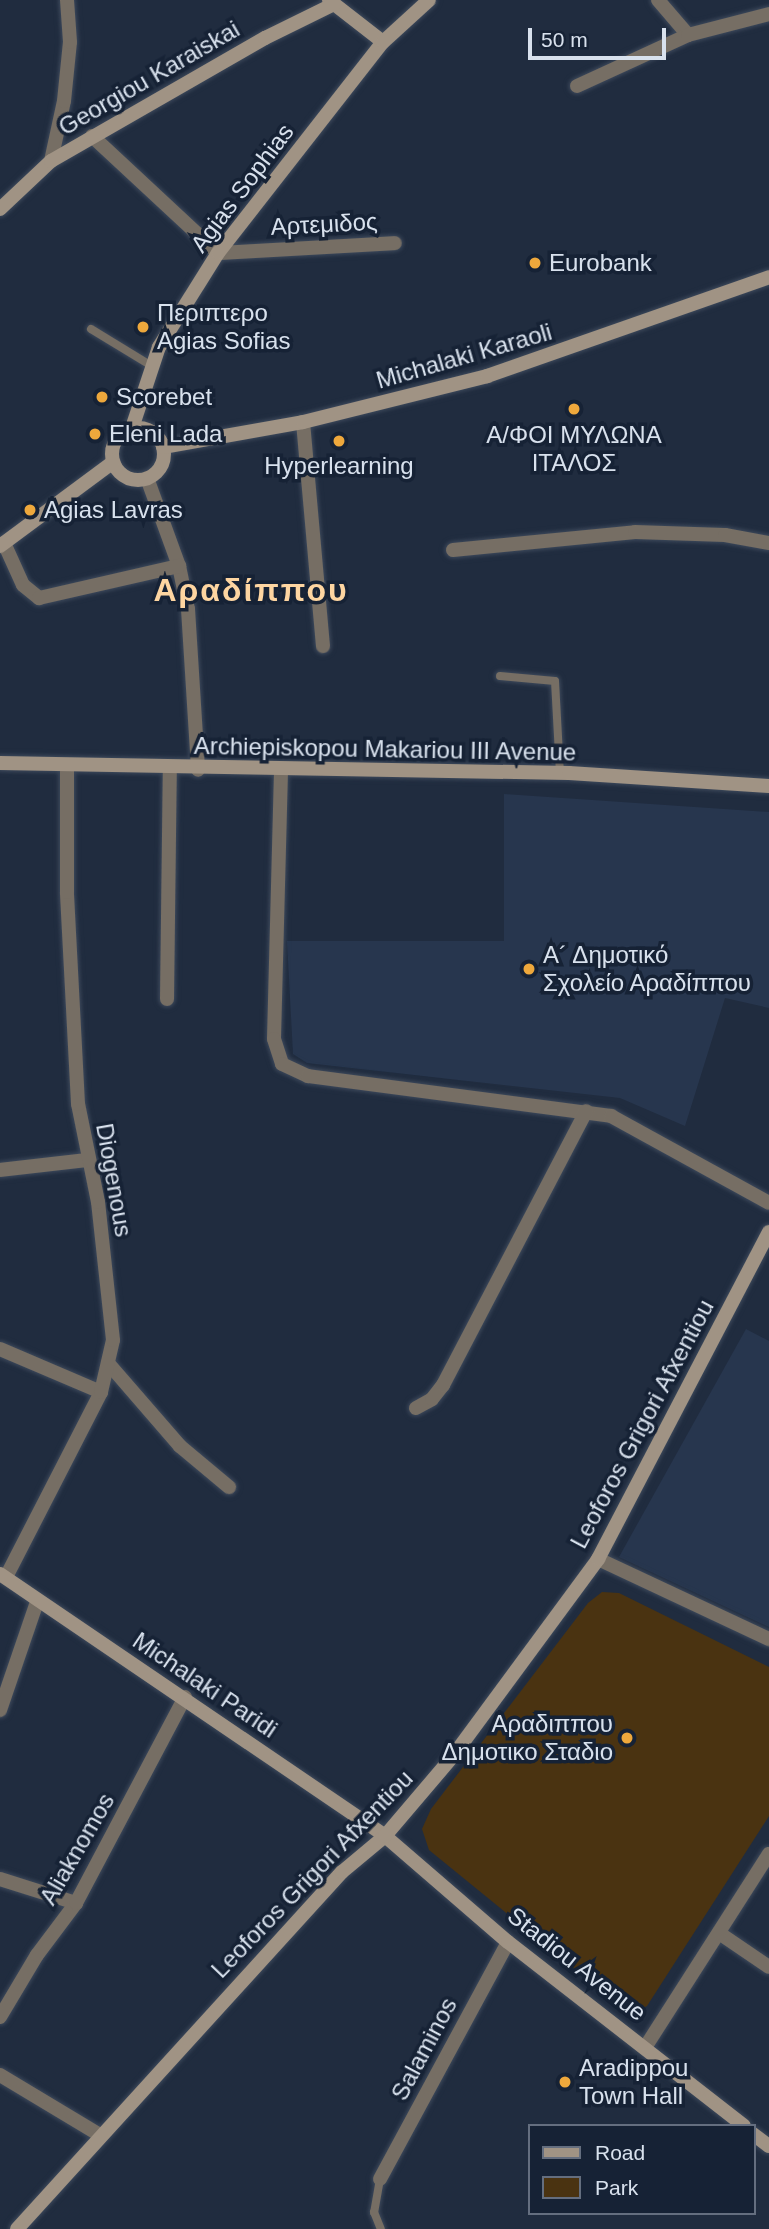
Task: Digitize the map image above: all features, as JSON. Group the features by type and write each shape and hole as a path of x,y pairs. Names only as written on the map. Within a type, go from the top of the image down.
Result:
{"street":[{"path":"51,160 65,90 70,43 67,0"},
{"name":"Agias Sophias","path":"132,428 150,365 218,253 383,42 429,0"},
{"path":"658,0 688,35"},
{"path":"332,2 383,42"},
{"name":"Georgiou Karaiskai","path":"0,209 51,160 332,2"},
{"path":"577,86 688,35 769,14"},
{"path":"92,136 218,253"},
{"name":"Αρτεμιδος","path":"218,253 395,243"},
{"name":"Michalaki Karaoli","path":"163,447 303,422 487,376 769,277"},
{"path":"303,422 323,646"},
{"path":"132,428 148,430 163,447 159,469 146,478 123,475 113,461 113,445 132,428"},
{"path":"113,461 2,545 23,585 39,598 179,566"},
{"path":"146,478 179,566 192,643 198,770"},
{"path":"453,550 635,532 725,536 769,543"},
{"name":"Archiepiskopou Makariou III Avenue","path":"0,763 198,770 560,773 769,786"},
{"name":"Diogenous","path":"3,1575 101,1392 113,1340 104,1252 78,1104 68,905 67,767"},
{"path":"167,999 170,769"},
{"path":"281,771 274,1039 282,1064 307,1076 586,1111 621,1121 769,1203"},
{"path":"416,1408 432,1399 443,1385 586,1111"},
{"path":"0,1170 86,1160"},
{"name":"Leoforos Grigori Afxentiou","path":"17,2229 342,1872 385,1836 453,1756 598,1559 769,1232"},
{"path":"0,1349 101,1392"},
{"path":"108,1363 180,1446 229,1487"},
{"path":"598,1559 769,1639"},
{"name":"Michalaki Paridi","path":"3,1575 37,1602 185,1698 385,1836"},
{"path":"0,1710 37,1602"},
{"name":"Aliaknomos","path":"0,2017 37,1955 76,1903 185,1698"},
{"name":"Stadiou Avenue","path":"385,1836 508,1942 646,2046 742,2124"},
{"path":"646,2046 769,1854"},
{"path":"0,1879 76,1903"},
{"path":"719,1933 769,1966"},
{"name":"Salaminos","path":"380,2179 508,1942"},
{"path":"0,2075 100,2135"}],"lane":[{"path":"91,329 150,365"},
{"path":"500,676 555,681 560,773"},
{"path":"380,2179 374,2212 381,2229"}],"shaded area":[{"name":"Α´ Δημοτικό Σχολείο Αραδίππου","path":"504,794 769,812 769,1008 725,998 685,1126 620,1098 307,1063 293,1054 287,941 504,941"},
{"path":"746,1329 769,1341 769,1627 619,1557"}],"green space":[{"name":"Αραδιππου Δημοτικο Σταδιο","path":"602,1592 619,1593 769,1667 769,1816 647,2006 639,2010 624,2009 429,1850 422,1829 431,1809 588,1603"}],"place":[{"name":"Eurobank","path":"535,263"},
{"name":"Περιπτερο Agias Sofias","path":"143,327"},
{"name":"Scorebet","path":"102,397"},
{"name":"Α/ΦΟΙ ΜΥΛΩΝΑ ΙΤΑΛΟΣ","path":"574,409"},
{"name":"Eleni Lada","path":"95,434"},
{"name":"Hyperlearning","path":"339,441"},
{"name":"Agias Lavras","path":"30,510"},
{"name":"Α´ Δημοτικό Σχολείο Αραδίππου","path":"529,969"},
{"name":"Αραδιππου Δημοτικο Σταδιο","path":"627,1738"},
{"name":"Aradippou Town Hall","path":"565,2082"}],"district":[{"name":"Αραδίππου","path":"251,590"}]}
